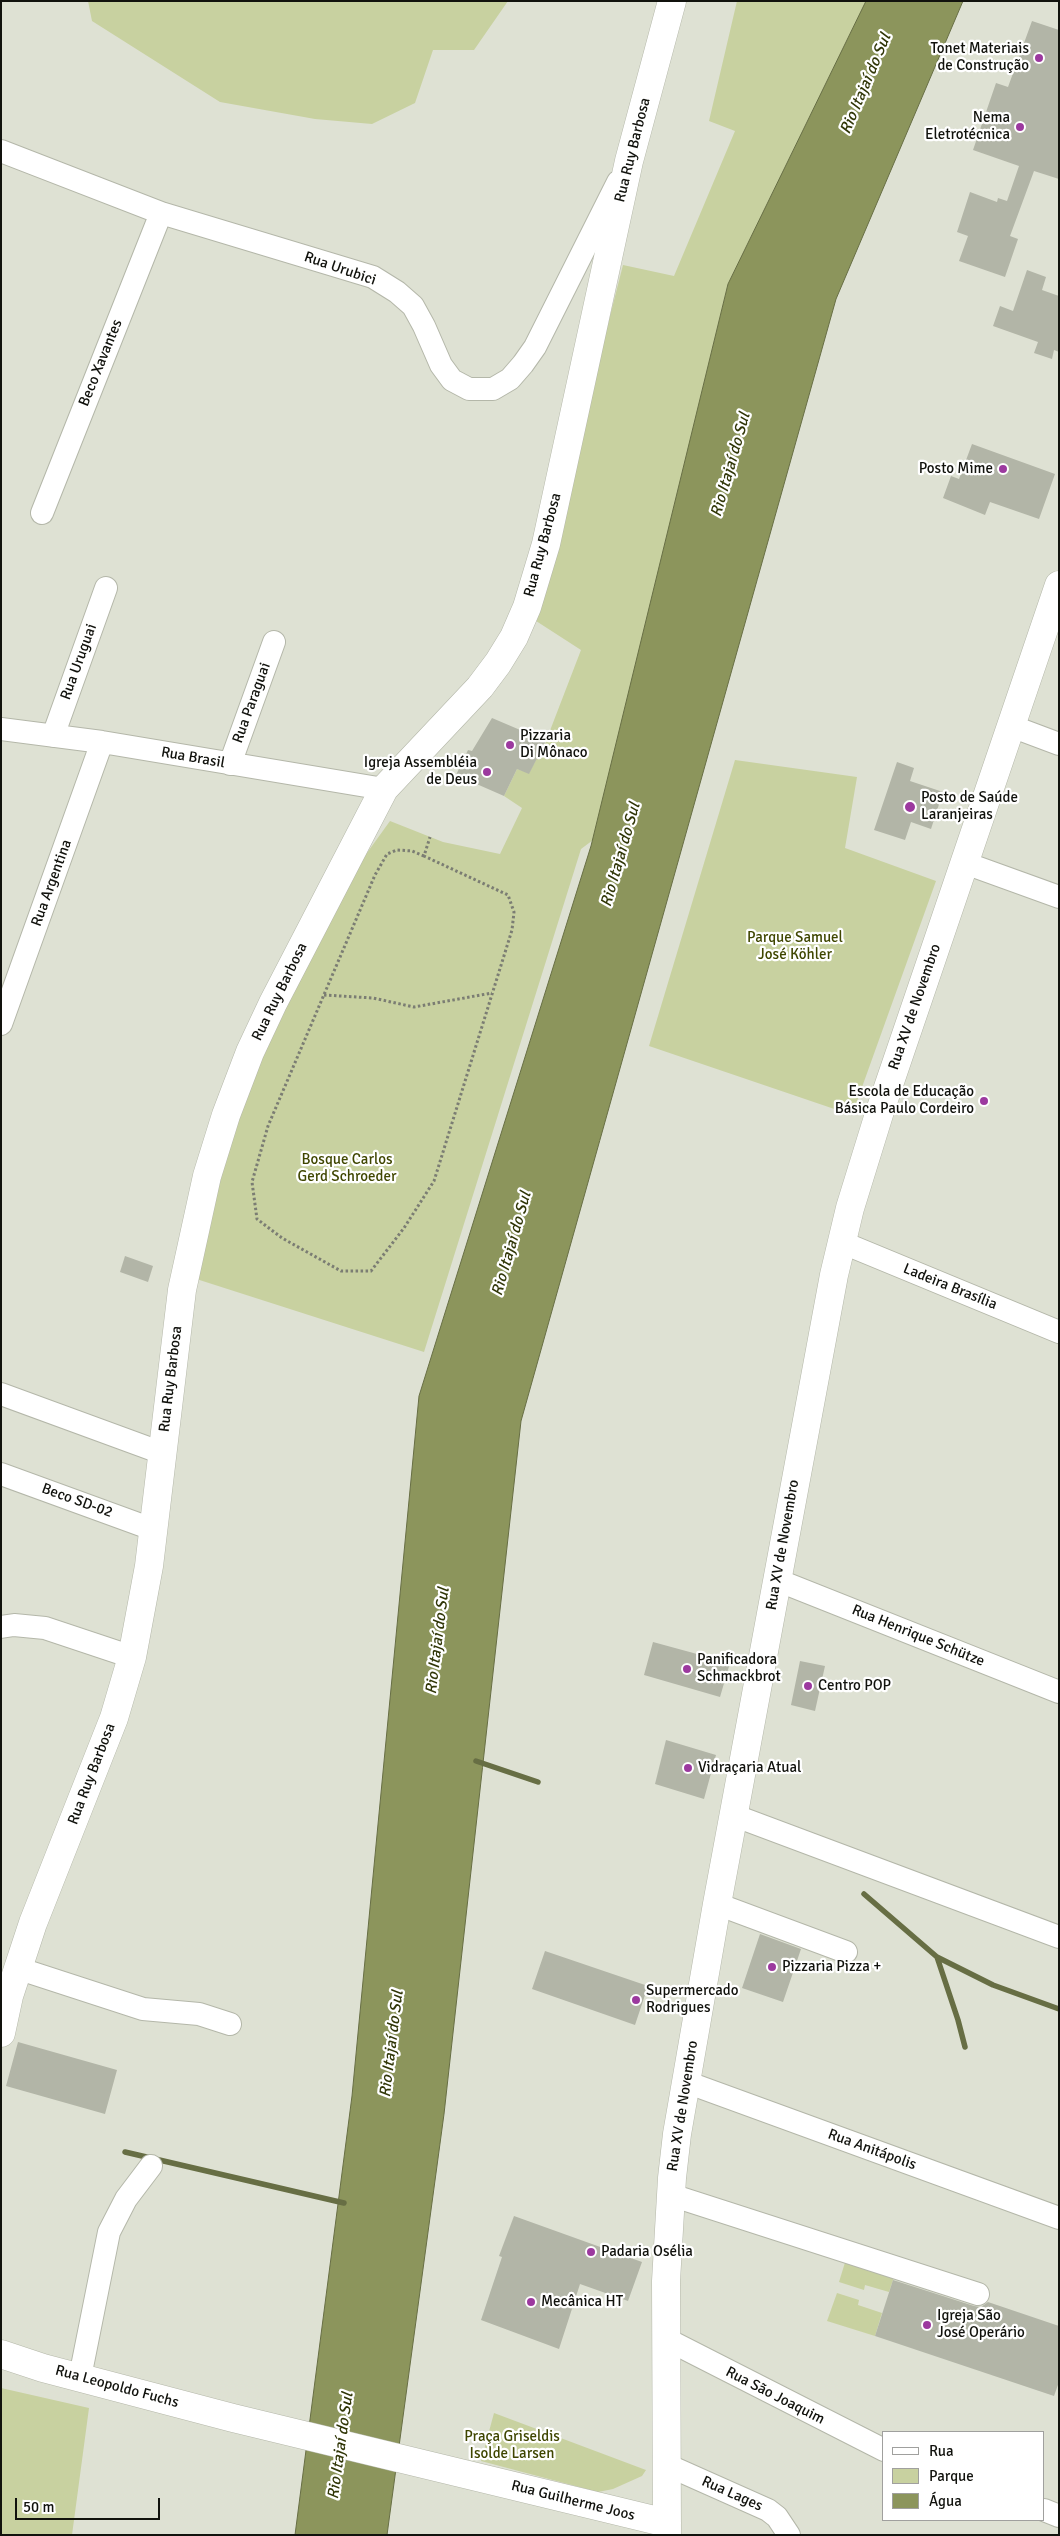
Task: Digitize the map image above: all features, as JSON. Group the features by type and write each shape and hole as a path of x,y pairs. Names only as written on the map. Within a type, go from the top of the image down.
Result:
{"main road":[{"name":"Rua Ruy Barbosa","path":"1,2033 5,1994 18,1968 33,1923 114,1718 132,1657 140,1618 182,1290 207,1176 226,1115 250,1052 273,1002 384,789 480,687 510,643 527,607 546,544 629,161 672,1"},
{"name":"Rua XV de Novembro","path":"667,2529 666,2339 671,2194 677,2134 733,1815 841,1242 880,1111 1059,585"},
{"name":"Rua Leopoldo Fuchs","path":"1,2354 233,2418 479,2478"},
{"name":"Rua Guilherme Joos","path":"479,2478 667,2529"}],"street":[{"name":"Rua Urubici","path":"1,151 161,213 373,277 397,292 413,306 441,365 452,380 469,389 493,389 510,379 535,347 629,161"},
{"name":"Beco Xavantes","path":"42,513 161,213"},
{"name":"Rua Uruguai","path":"53,736 106,588"},
{"name":"Rua Paraguai","path":"230,764 274,642"},
{"path":"1011,726 1059,744"},
{"name":"Rua Brasil","path":"1,729 102,742 384,789"},
{"name":"Rua Argentina","path":"1,1024 102,742"},
{"path":"965,863 1059,897"},
{"name":"Ladeira Brasília","path":"841,1242 1059,1332"},
{"path":"1,1394 162,1454"},
{"name":"Beco SD-02","path":"1,1474 152,1529"},
{"name":"Rua Henrique Schütze","path":"777,1580 1059,1692"},
{"path":"1,1626 14,1625 45,1628 132,1657"},
{"path":"733,1815 1059,1937"},
{"path":"717,1904 846,1952"},
{"path":"18,1968 143,2010 199,2014 230,2024"},
{"name":"Rua Anitápolis","path":"686,2082 1059,2218"},
{"path":"80,2377 109,2232 126,2199 151,2166"},
{"path":"671,2194 978,2294"},
{"name":"Rua São Joaquim","path":"666,2339 882,2449"},
{"name":"Rua Lages","path":"667,2465 768,2510 778,2517 789,2535"},
{"path":"1045,2510 1059,2516"}],"path":[{"path":"424,856 430,837"},
{"path":"397,850 424,856 508,895 514,912 512,930 434,1181 404,1228 371,1271 341,1270 282,1238 257,1219 252,1182 268,1126 360,909 387,854 397,850"},
{"path":"324,995 373,998 402,1006 414,1006 492,993"}],"green space":[{"path":"88,1 508,1 474,50 433,50 415,103 372,124 315,119 220,102 92,21"},
{"name":"Bosque Carlos Gerd Schroeder","path":"737,1 866,1 728,284 593,840 581,849 424,1352 187,1276 230,1116 328,907 390,821 443,842 500,854 522,808 504,796 517,769 529,773 546,741 581,650 533,619 623,265 674,276 735,131 709,121"},
{"name":"Parque Samuel José Köhler","path":"735,760 857,777 845,848 936,881 852,1115 649,1046"},
{"path":"847,2256 896,2271 889,2292 865,2285 864,2290 839,2282"},
{"path":"837,2293 859,2300 858,2305 882,2313 875,2336 827,2321"},
{"path":"1,2388 89,2408 72,2535 1,2535"},
{"name":"Praça Griseldis Isolde Larsen","path":"494,2413 646,2470 642,2476 613,2489 598,2492 481,2461"}],"water":[{"name":"Rio Itajaí do Sul","path":"866,1 963,1 836,299 521,1421 444,2114 387,2535 295,2535 352,2096 419,1396 591,846 728,284"}],"building":[{"path":"1032,21 1059,30 1059,179 1034,171 1010,236 1018,239 1005,277 959,261 968,236 957,232 970,192 997,202 998,198 1007,201 1019,166 973,150 996,83 1008,87"},
{"path":"1027,270 1046,277 1042,290 1059,296 1059,352 1054,350 1052,359 1034,353 1038,342 993,326 1000,306 1013,311"},
{"path":"972,444 1055,474 1039,519 990,502 985,515 943,498 951,476 959,479"},
{"name":"Pizzaria Di Mônaco","path":"492,718 546,741 529,774 517,769 504,796 456,775 468,750 472,751"},
{"name":"Posto de Saúde Laranjeiras","path":"897,762 914,768 910,781 943,792 931,829 911,822 905,840 874,830"},
{"path":"125,1256 153,1266 148,1282 120,1272"},
{"name":"Panificadora Schmackbrot","path":"653,1642 730,1663 720,1697 644,1675"},
{"name":"Centro POP","path":"800,1661 825,1666 815,1711 791,1705"},
{"path":"666,1740 716,1755 704,1799 655,1784"},
{"name":"Pizzaria Pizza +","path":"760,1934 801,1949 783,2002 742,1988"},
{"path":"545,1951 648,1986 635,2025 532,1989"},
{"path":"18,2042 117,2070 105,2114 6,2086"},
{"path":"514,2216 642,2262 628,2301 580,2284 559,2349 481,2320 502,2257 499,2256"},
{"path":"893,2280 974,2306 981,2307 988,2302 1059,2326 1059,2382 1054,2396 875,2336"}],"waterway":[{"path":"476,1761 538,1782"},
{"path":"864,1894 937,1957 965,2047"},
{"path":"937,1957 993,1985 1059,2009"},
{"path":"125,2152 344,2203"}],"place":[{"name":"Tonet Materiais de Construção","path":"1039,58"},
{"name":"Nema Eletrotécnica","path":"1020,127"},
{"name":"Posto Mime","path":"1003,469"},
{"name":"Pizzaria Di Mônaco","path":"510,745"},
{"name":"Igreja Assembléia de Deus","path":"487,772"},
{"name":"Posto de Saúde Laranjeiras","path":"910,807"},
{"name":"Escola de Educação Básica Paulo Cordeiro","path":"984,1101"},
{"name":"Panificadora Schmackbrot","path":"687,1669"},
{"name":"Centro POP","path":"808,1686"},
{"name":"Vidraçaria Atual","path":"688,1768"},
{"name":"Pizzaria Pizza +","path":"772,1967"},
{"name":"Supermercado Rodrigues","path":"636,2000"},
{"name":"Padaria Osélia","path":"591,2252"},
{"name":"Mecânica HT","path":"531,2302"},
{"name":"Igreja São José Operário","path":"927,2325"}]}
